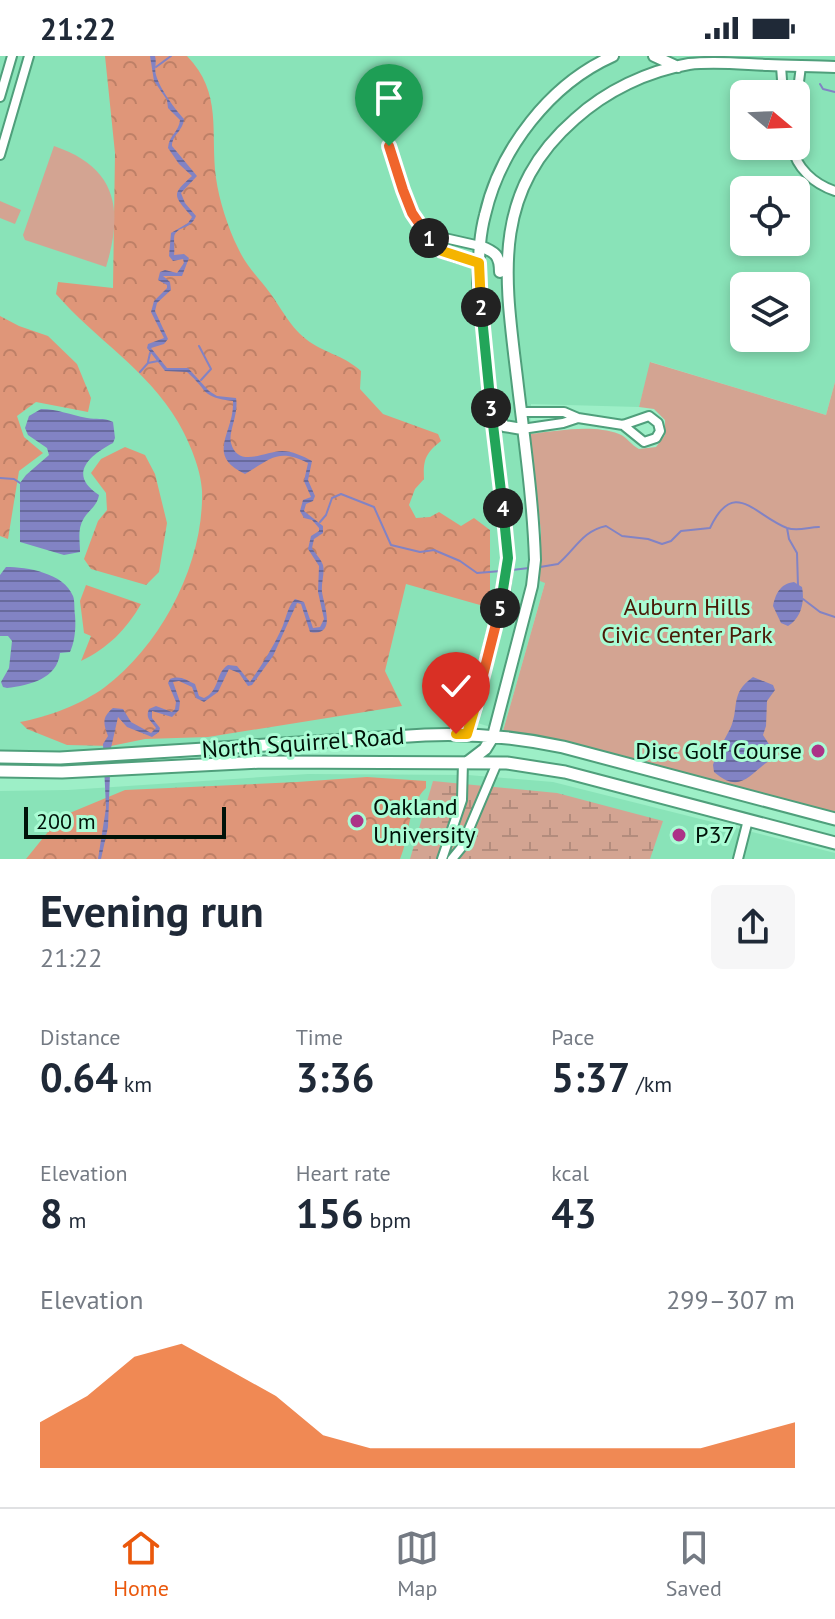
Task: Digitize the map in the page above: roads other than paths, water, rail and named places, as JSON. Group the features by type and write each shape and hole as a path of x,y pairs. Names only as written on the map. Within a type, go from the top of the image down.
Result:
{"main road":[{"name":"North Squirrel Road","path":"0,757 85,757 467,734 563,747 835,819"},
{"path":"465,762 485,749 493,736"},
{"path":"362,761 359,751 368,738"},
{"name":"North Squirrel Road","path":"0,771 85,771 262,762 497,763 553,769 835,843"},
{"path":"659,796 671,791 674,776"},
{"path":"748,820 745,813 747,806 753,801 763,800"}],"street":[{"path":"0,97 12,56"},
{"path":"0,155 29,56"},
{"path":"467,734 504,591 508,558 486,363 479,263 485,212 511,150 555,94 594,65 613,56"},
{"path":"654,56 678,67"},
{"path":"699,64 706,57 758,56"},
{"path":"493,736 532,586 534,530 506,262 514,212 529,175 563,129 594,102 626,84 678,67 699,64 782,61 801,66 835,67"},
{"path":"799,80 801,66"},
{"path":"389,146 407,202 431,243 442,251 479,263"},
{"path":"796,160 805,172 825,188 835,191"},
{"path":"427,234 495,252 500,260 503,307 511,329"},
{"path":"486,363 493,370 497,414 504,426 522,429 578,418"},
{"path":"521,412 564,412 578,418 623,425"},
{"path":"442,859 462,800 465,762"},
{"path":"452,859 461,848 497,763"},
{"path":"738,859 748,820"}],"water":[{"path":"150,56 155,56 155,73 161,86 184,119 172,146 197,176 181,193 196,216 177,231 174,238 174,255 184,254 189,258 182,276 163,276 170,282 171,290 157,303 155,311 168,339 164,344 151,348 167,368 188,368 217,396 236,398 230,439 240,455 253,457 286,451 312,461 308,480 315,496 313,501 306,504 304,511 323,526 323,533 314,539 312,548 323,565 322,592 327,619 324,630 310,632 301,604 297,603 273,656 252,685 248,686 239,673 229,669 218,692 204,702 196,698 192,687 179,681 173,682 180,702 179,710 172,717 152,711 152,718 160,728 152,737 127,727 118,717 111,748 108,827 101,859 98,859 106,808 103,744 108,736 104,720 109,711 113,708 123,709 131,722 151,733 156,728 148,717 149,709 156,706 172,712 175,709 176,702 168,683 170,679 180,678 195,684 199,696 204,698 213,691 228,665 237,666 250,682 274,644 295,599 304,602 313,628 320,627 324,619 318,592 319,566 308,549 311,536 319,528 312,520 304,518 300,511 303,500 311,497 304,481 308,463 282,456 268,460 245,474 233,467 226,459 224,442 233,401 210,395 187,372 165,371 147,348 148,344 164,338 151,312 154,301 167,288 158,280 160,272 177,273 184,263 183,259 173,261 169,256 171,233 192,217 177,195 180,187 192,176 168,148 180,120 168,108 167,100 154,81"},
{"path":"41,409 113,422 113,443 89,460 83,473 90,488 99,495 80,526 80,552 64,555 20,542 20,483 49,455 47,448 28,435 25,428 29,416"},
{"path":"6,567 34,570 62,582 73,596 75,625 70,652 60,653 58,662 48,675 25,685 7,688 1,682 9,668 12,641 8,636 0,636 0,575"},
{"path":"794,582 802,587 803,598 799,614 788,626 781,623 773,606 779,590"},
{"path":"753,677 773,685 775,690 767,701 763,735 774,752 772,759 751,775 739,782 732,782 714,772 713,765 733,721 738,695"}],"waterway":[{"path":"156,67 171,56"},
{"path":"820,84 823,89 835,92"},
{"path":"199,346 211,369 201,380"},
{"path":"148,362 150,353"},
{"path":"140,372 148,363 158,361"},
{"path":"0,478 14,479 20,483"},
{"path":"320,522 332,498 341,494 374,507 391,545 420,552 434,550 460,561 477,573 501,571"},
{"path":"540,567 558,564 598,528 606,526 622,536 662,544 671,541 681,531 710,528 719,513 736,502 787,528 819,527"},
{"path":"787,528 797,553 798,586"},
{"path":"512,570 529,568"},
{"path":"803,599 820,612 835,617"}],"place":[{"name":"Disc Golf Course","path":"818,751"},
{"name":"Oakland University","path":"357,821"},
{"name":"P37","path":"679,835"}],"park label":[{"name":"Auburn Hills Civic Center Park","path":"687,621"}]}
